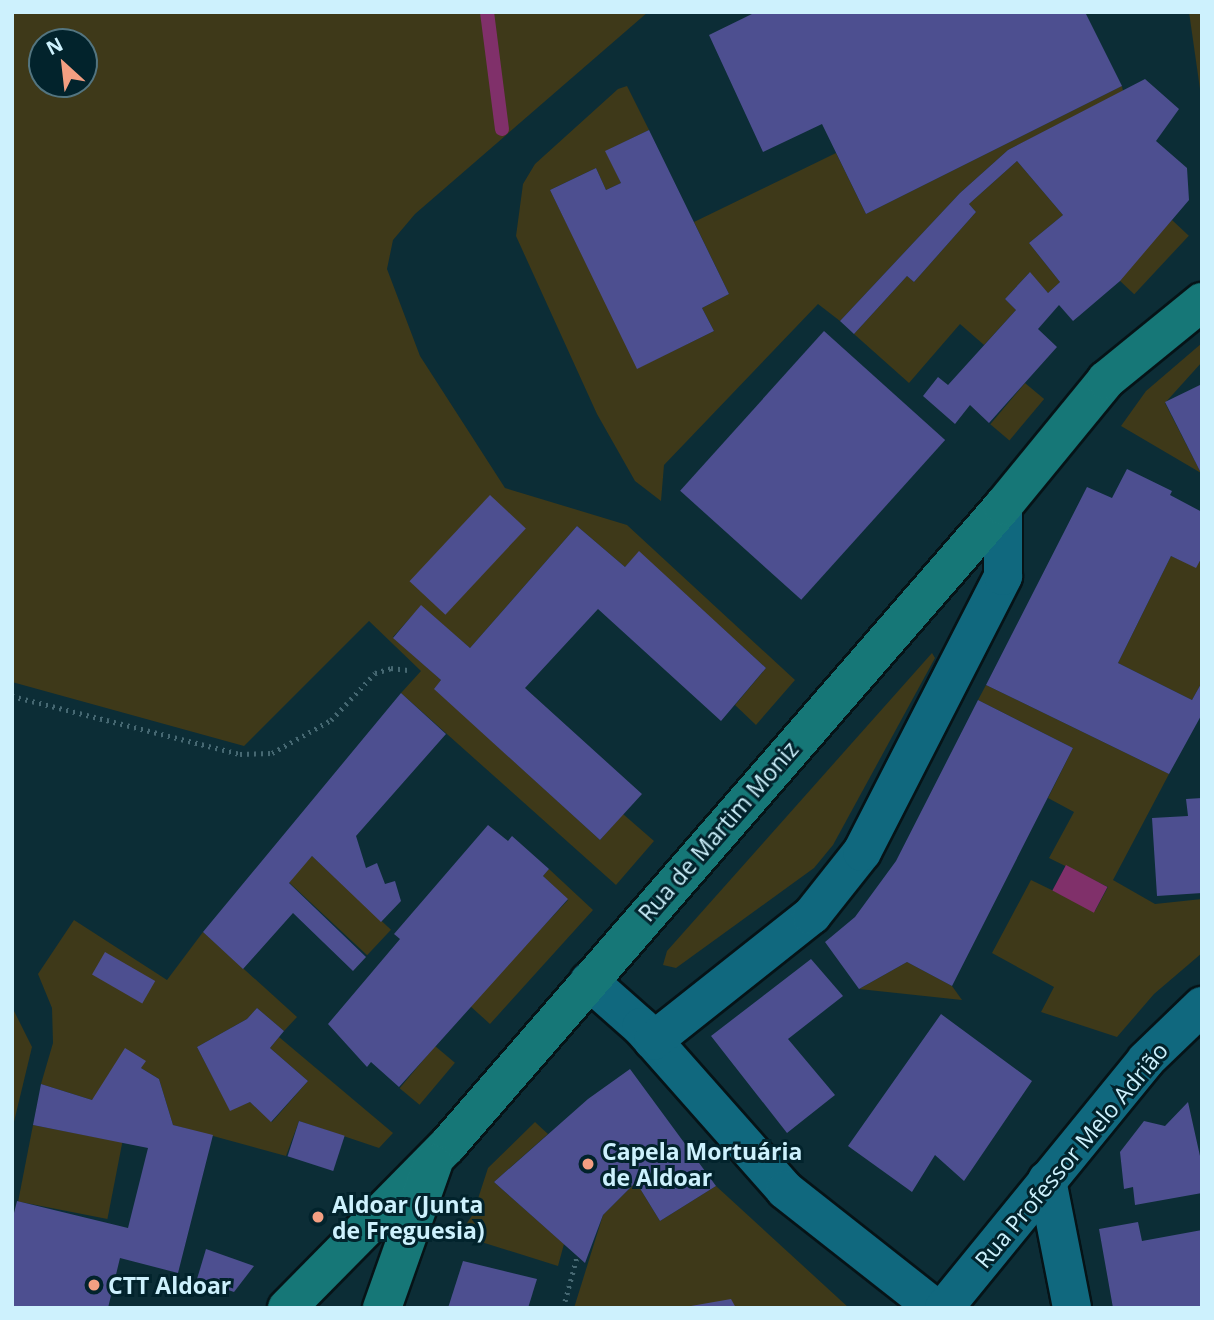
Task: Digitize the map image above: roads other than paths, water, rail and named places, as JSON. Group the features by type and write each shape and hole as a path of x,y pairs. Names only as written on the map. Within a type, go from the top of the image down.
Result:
{"street":[{"name":"Rua de Martim Moniz","path":"287,1308 383,1207 435,1158 1003,506 1106,380 1202,302"},
{"path":"653,1041 812,915 862,852 1003,576 1003,506"},
{"path":"589,981 653,1041 785,1190 935,1308"},
{"name":"Rua Professor Melo Adrião","path":"944,1308 1146,1060 1202,1006"},
{"path":"382,1308 435,1158"},
{"path":"1047,1180 1072,1308"}],"waterway":[{"path":"487,12 502,129"}],"place":[{"name":"Capela Mortuária de Aldoar","path":"588,1164"},
{"name":"Aldoar (Junta de Freguesia)","path":"318,1217"},
{"name":"CTT Aldoar","path":"94,1285"}]}
